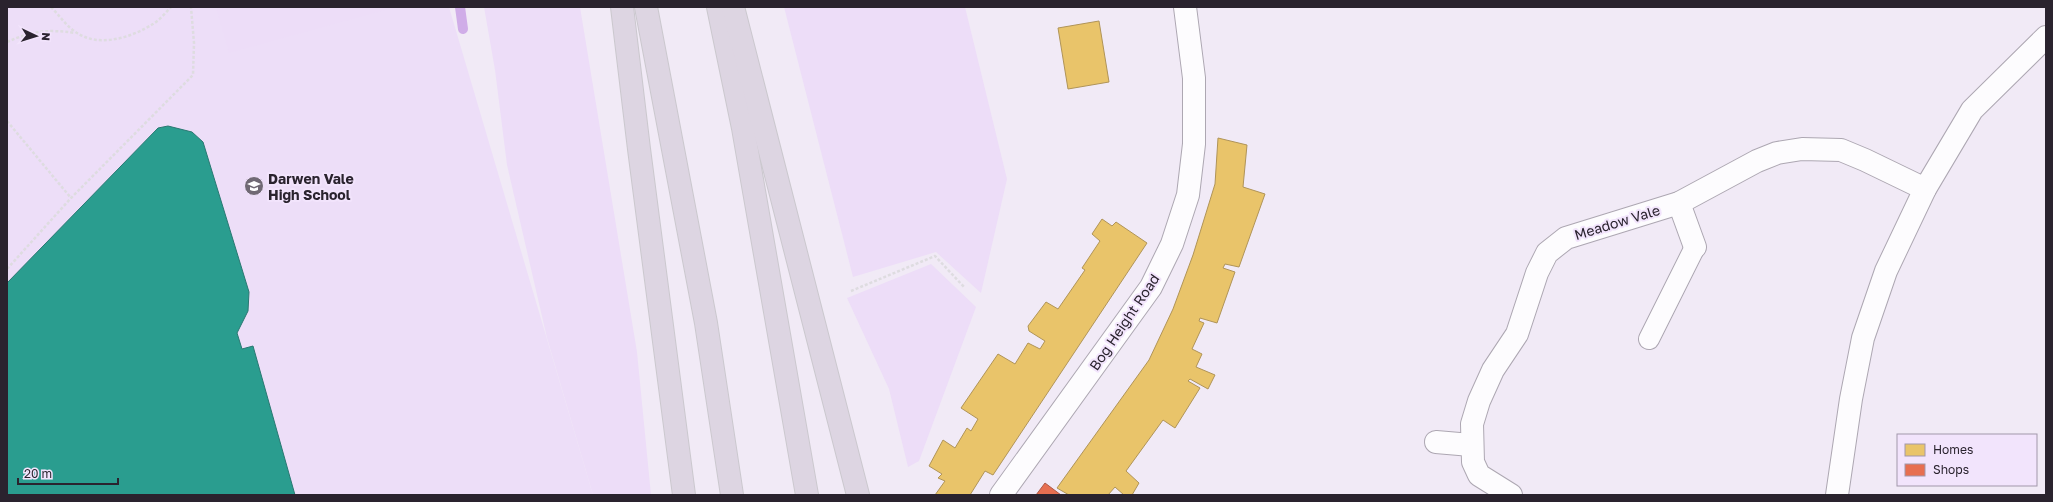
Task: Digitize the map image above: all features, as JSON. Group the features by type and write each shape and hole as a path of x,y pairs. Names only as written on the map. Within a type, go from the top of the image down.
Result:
{"highway":[{"path":"622,7 638,149 684,495"},
{"path":"646,7 706,323 732,495"},
{"path":"718,7 743,128 807,495"},
{"path":"734,7 858,495"}],"street":[{"name":"Bog Height Road","path":"1001,495 1151,287 1172,244 1188,195 1194,144 1194,78 1185,7"},
{"path":"1837,495 1851,399 1863,338 1886,271 1926,189 1972,110 2046,37"},
{"name":"Meadow Vale","path":"1512,495 1479,475 1473,462 1471,445 1472,424 1479,401 1493,370 1517,334 1537,273 1547,253 1566,238 1679,203 1757,161 1777,153 1802,149 1841,150 1926,189"},
{"path":"1679,203 1696,247"},
{"path":"1436,442 1471,445"}],"lane":[{"path":"1650,339 1696,247"}],"path":[{"path":"51,7 76,33"},
{"path":"7,42 30,32 55,30 76,33 87,38 108,41 128,36 154,24 171,7"},
{"path":"7,268 71,198 193,75 194,43 191,7"},
{"path":"7,121 71,198"},
{"path":"851,291 935,256 965,288"}],"shaded area":[{"name":"Darwen Vale High School","path":"7,7 449,7 593,495 7,495"},
{"path":"216,7 396,7 229,53"},
{"path":"484,7 580,7 637,352 651,495 593,495 547,338 507,165 495,70"},
{"path":"784,7 965,7 1007,179 981,293 936,252 853,277"},
{"path":"931,264 976,307 919,461 908,467 889,389 847,298"}],"building: Homes":[{"path":"1099,21 1109,82 1068,89 1058,28"},
{"path":"1218,138 1247,145 1243,187 1265,194 1239,267 1225,264 1223,268 1235,272 1217,323 1200,318 1199,321 1204,323 1192,349 1202,354 1196,367 1215,375 1208,389 1190,379 1188,381 1200,388 1175,428 1163,420 1126,471 1139,483 1132,495 1124,495 1115,487 1108,495 1069,495 1057,488 1149,360 1173,309 1193,255 1215,184"},
{"path":"1102,219 1112,226 1116,222 1147,243 993,475 985,471 970,495 935,495 945,481 938,478 942,474 929,466 943,440 955,448 967,428 971,431 978,419 961,408 998,354 1015,364 1028,343 1040,349 1045,341 1029,331 1028,326 1046,302 1058,309 1085,270 1082,268 1100,241 1092,234"}],"building: Shops":[{"path":"1045,483 1061,495 1036,495"}],"building: Schools":[{"path":"168,126 192,132 203,142 249,292 248,311 237,333 242,349 253,346 295,495 7,495 7,283 158,128"}],"waterway":[{"path":"460,7 463,29"}],"place":[{"name":"Darwen Vale High School","path":"254,186"}]}
